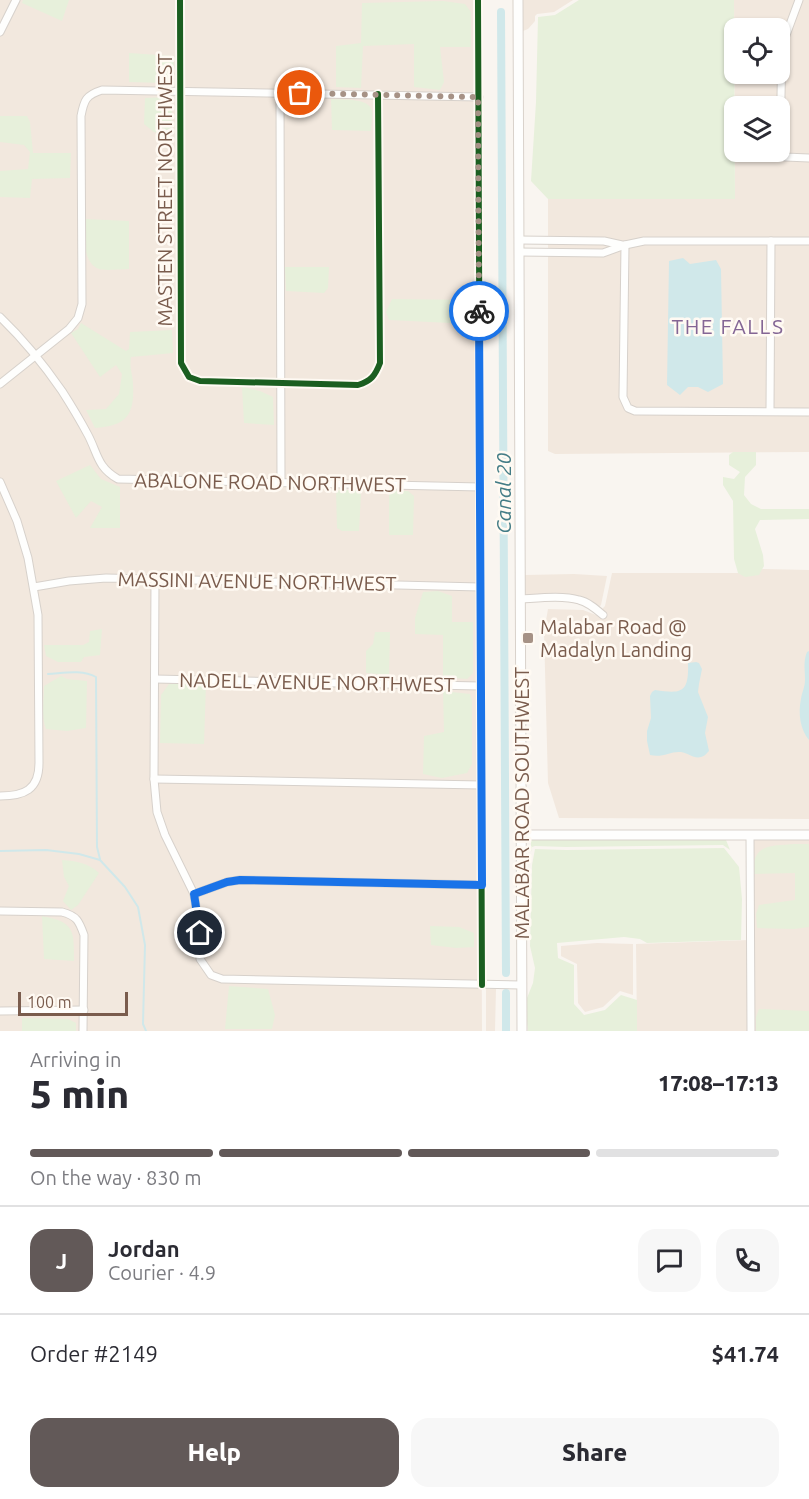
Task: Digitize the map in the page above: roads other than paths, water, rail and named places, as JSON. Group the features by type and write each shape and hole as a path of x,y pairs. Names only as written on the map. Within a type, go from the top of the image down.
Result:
{"main road":[{"name":"MALABAR ROAD SOUTHWEST","path":"518,0 522,1031"},
{"path":"522,835 809,835"}],"street":[{"path":"0,32 16,0"},
{"name":"MASTEN STREET NORTHWEST","path":"180,0 181,363 189,377 200,381 281,383"},
{"path":"478,0 482,985"},
{"path":"799,0 782,46 780,146 785,157 809,158"},
{"path":"0,384 69,328 78,318 82,304 81,116 84,103 91,93 102,90 478,97"},
{"path":"280,93 281,483"},
{"path":"281,383 357,385 369,381 375,375 380,363 378,94"},
{"path":"519,240 604,241 625,245"},
{"path":"519,252 603,253 644,241 809,241"},
{"path":"770,411 771,241"},
{"path":"625,245 623,397 628,408 635,411 809,412"},
{"name":"ABALONE ROAD NORTHWEST","path":"0,317 35,355 62,392 89,436 101,465 118,479 480,487"},
{"path":"0,482 17,521 28,558 38,615 39,769 36,782 31,789 22,794 0,796"},
{"name":"MASSINI AVENUE NORTHWEST","path":"34,587 106,578 480,587"},
{"path":"155,579 154,779 157,812 165,835 194,894 200,933 200,959 211,975 222,979 521,985"},
{"path":"521,599 578,599 603,615"},
{"name":"NADELL AVENUE NORTHWEST","path":"154,679 480,686"},
{"path":"154,779 481,785"},
{"path":"750,835 751,1031"},
{"path":"194,894 227,882 240,880 482,885"},
{"path":"0,911 62,912 72,915 79,921 84,935 83,1031"},
{"path":"0,1011 84,1010"}],"water":[{"path":"683,258 690,264 716,260 721,269 723,384 708,392 698,387 688,387 680,395 667,385 669,261"},
{"path":"809,651 809,740 802,726 800,710 805,683 805,659"},
{"path":"696,662 702,669 698,692 708,717 705,733 709,751 704,756 698,757 681,752 659,756 650,755 647,731 651,718 650,696 655,690 672,692 682,689 687,680 688,663"}],"waterway":[{"name":"Canal 20","path":"501,12 506,973"},
{"path":"48,674 79,672 96,677 97,847 100,859"},
{"path":"0,851 46,850 79,854 100,860 125,887 138,907 145,945 143,1024 146,1031"},
{"name":"Canal 20","path":"506,993 506,1031"}],"place":[{"name":"Malabar Road @ Madalyn Landing","path":"528,638"}],"district":[{"name":"THE FALLS","path":"728,326"}]}
